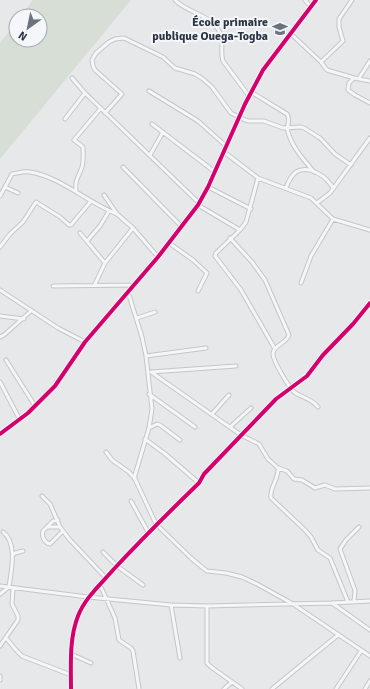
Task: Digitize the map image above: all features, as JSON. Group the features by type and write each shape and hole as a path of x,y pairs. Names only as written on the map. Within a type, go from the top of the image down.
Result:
{"street":[{"path":"175,0 182,6 199,14 217,28 222,38 223,61 248,96"},
{"path":"305,0 310,6"},
{"path":"0,434 20,420 56,386 85,342 135,285 199,204 215,172 248,96 263,70 316,0"},
{"path":"321,62 343,41 339,27 339,19 352,0"},
{"path":"290,33 329,71 354,78 370,80"},
{"path":"106,113 122,94 96,70 93,66 92,60 96,53 109,42 124,38 163,57 175,68 195,74 203,79 212,87 231,113 249,121 264,120 287,128 301,127 311,131 335,154 351,165"},
{"path":"359,78 370,62"},
{"path":"72,78 85,93 199,204 240,230"},
{"path":"354,78 349,83 348,90 370,103"},
{"path":"150,91 198,121 226,146"},
{"path":"251,92 287,114 289,118 287,128 289,136 314,172"},
{"path":"65,119 85,93"},
{"path":"76,192 76,180 84,159 82,147 74,140 101,108"},
{"path":"152,124 215,172"},
{"path":"150,155 163,132"},
{"path":"318,203 333,188 370,138"},
{"path":"224,152 258,178 307,196 318,203 333,219 370,230"},
{"path":"123,167 181,226"},
{"path":"286,188 291,177 295,173 305,170 314,172 326,179 333,188"},
{"path":"0,196 12,174 29,172 49,177 90,201 117,214"},
{"path":"258,178 251,209 246,222 240,230 216,253 216,258 241,290 274,349 273,356 290,388 299,395 312,400 318,406"},
{"path":"208,186 251,209"},
{"path":"4,187 18,194"},
{"path":"104,195 117,214 133,228 158,257"},
{"path":"0,247 10,234 23,222 36,202 71,225 90,201"},
{"path":"86,241 100,226 109,211"},
{"path":"301,283 311,256 333,219"},
{"path":"95,284 105,263 133,228"},
{"path":"80,233 105,263"},
{"path":"230,238 242,250 262,276 289,335 288,338 274,349"},
{"path":"168,243 193,260 207,273 198,291"},
{"path":"53,286 95,284 135,285"},
{"path":"0,290 58,328 85,342"},
{"path":"128,292 137,318 146,356 149,372 149,394 152,409 149,428 135,479"},
{"path":"71,689 71,654 73,638 76,622 88,597 148,532 198,483 204,474 276,399 308,376 322,355 353,324 370,303"},
{"path":"0,337 24,319 31,311"},
{"path":"137,318 156,312"},
{"path":"0,316 24,319"},
{"path":"146,356 206,348"},
{"path":"6,360 35,406"},
{"path":"149,372 236,366"},
{"path":"149,372 241,435 259,444 268,459 278,468 287,471 294,480 302,480 315,488 325,485 335,490 370,488"},
{"path":"0,382 20,420"},
{"path":"149,394 195,427"},
{"path":"212,414 229,395"},
{"path":"230,427 251,408"},
{"path":"149,428 157,424 160,425 180,440"},
{"path":"145,439 164,453 198,483"},
{"path":"106,452 112,460 129,472 135,479 156,524 191,558 207,571 226,573 242,577 257,584 293,604 370,656"},
{"path":"278,468 278,478 270,493 271,498 305,530 311,537 318,550 330,558 348,602"},
{"path":"42,496 50,504 63,531 75,546 106,578"},
{"path":"131,501 148,532"},
{"path":"58,520 53,521 42,533 45,540 49,544 52,543 63,531"},
{"path":"48,527 60,527"},
{"path":"354,602 355,590 340,549 359,527"},
{"path":"0,594 9,587 13,555 8,538 3,532"},
{"path":"13,555 23,551"},
{"path":"103,552 117,566 143,585"},
{"path":"100,585 117,623 119,640 132,648 139,689"},
{"path":"0,586 107,599 206,606 370,601"},
{"path":"0,646 18,620 18,616 12,604 14,588"},
{"path":"332,603 370,630"},
{"path":"171,604 180,658"},
{"path":"206,606 206,657 208,663 211,667 242,689"},
{"path":"272,689 338,635"},
{"path":"6,638 22,656 71,675"},
{"path":"336,689 362,651"},
{"path":"71,654 91,663"},
{"path":"365,689 370,680"},
{"path":"224,689 232,682"}],"shaded area":[{"path":"33,0 131,0 0,159 0,43 8,32 8,48 48,48 48,8 27,8"}],"cycle path":[{"path":"0,434 28,413 55,386 85,342 158,257 198,205 208,187 245,104 263,70 316,0"},
{"path":"71,689 71,652 73,634 81,609 89,597 134,548 199,483 204,474 276,399 307,376 323,355 353,324 370,303"}],"place":[{"name":"École primaire publique Ouega-Togba","path":"280,29"}]}
